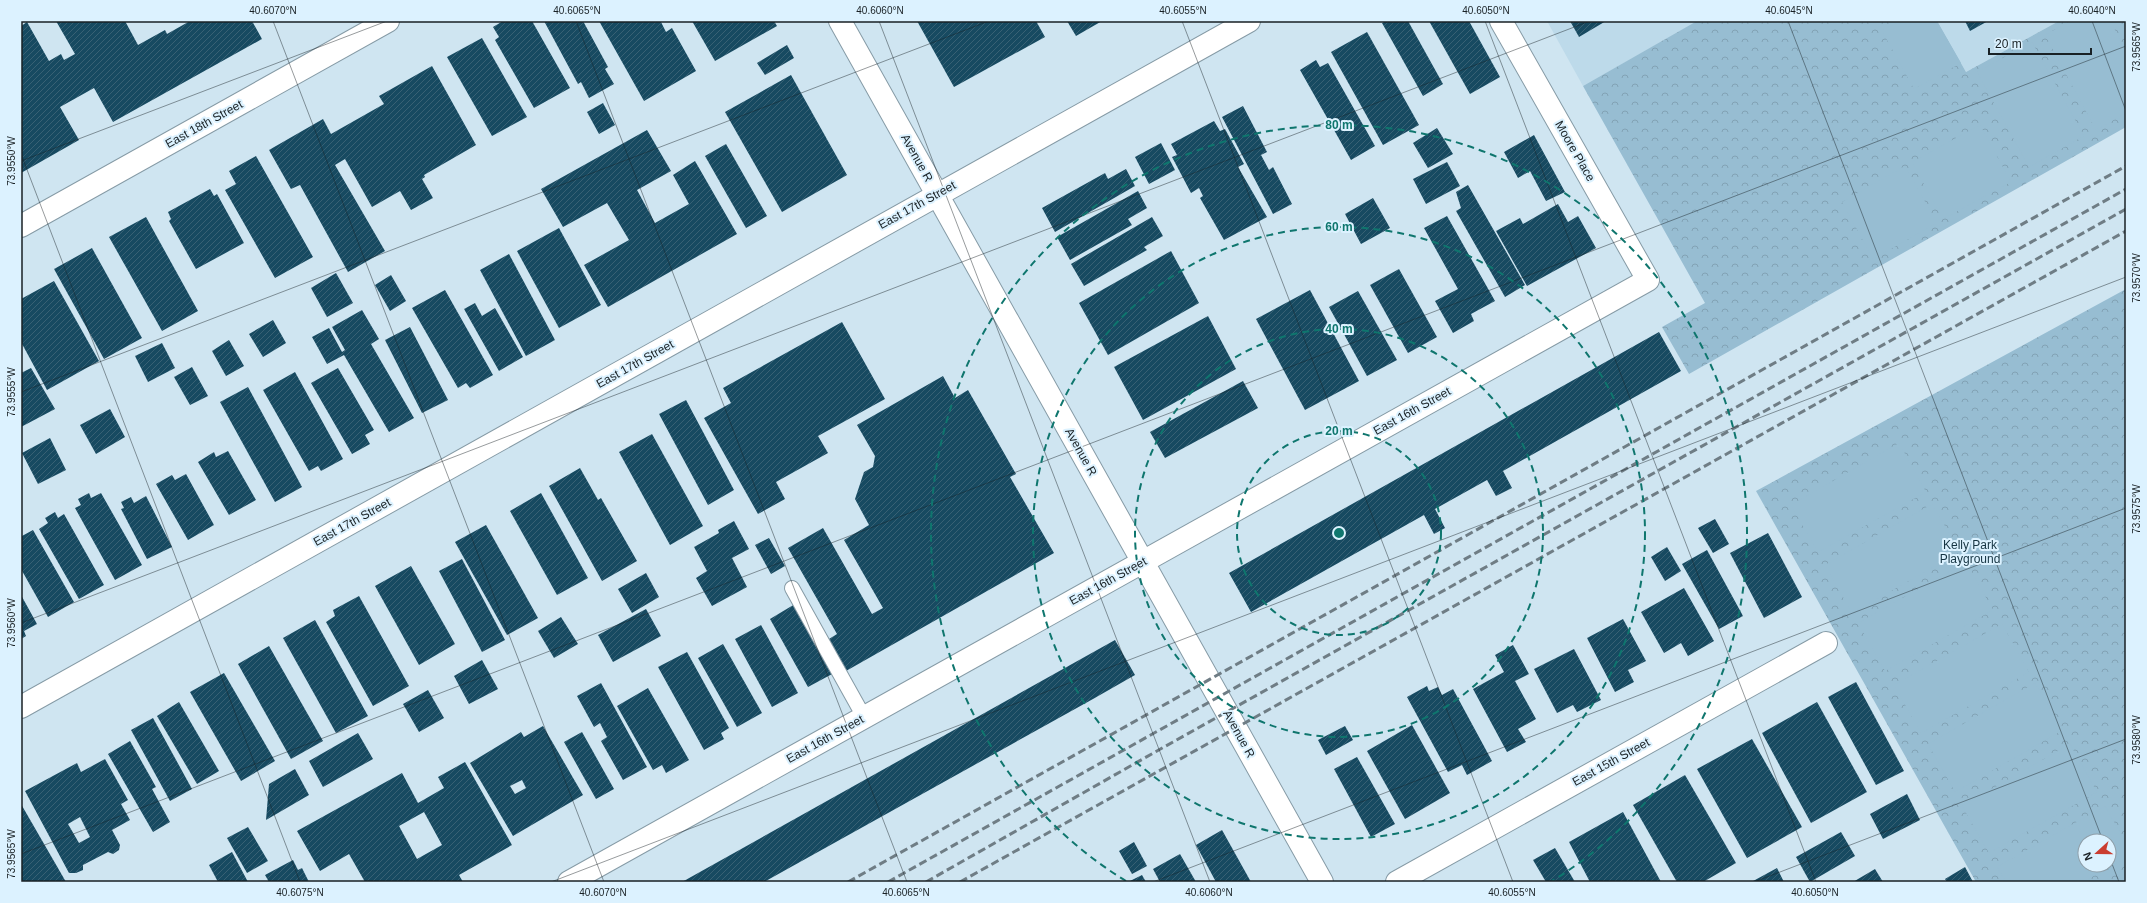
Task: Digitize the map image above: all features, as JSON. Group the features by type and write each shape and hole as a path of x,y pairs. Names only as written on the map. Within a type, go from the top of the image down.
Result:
{"street":[{"name":"East 18th Street","path":"21,226 388,21"},
{"name":"Avenue R","path":"840,21 1322,882"},
{"name":"East 17th Street","path":"21,707 1249,21"},
{"name":"Moore Place","path":"1501,21 1648,280"},
{"name":"East 16th Street","path":"568,882 1648,280"},
{"name":"East 15th Street","path":"1397,882 1826,643"}],"lane":[{"path":"792,588 864,717"}],"shaded area":[{"path":"1547,21 1698,21 1583,86"},
{"path":"1937,21 2059,21 1966,72"}],"green space":[{"path":"1697,21 1937,21 1966,72 2059,21 2126,21 2126,127 1689,374 1662,327 1705,303 1583,86"},
{"path":"1899,21 1937,21 1961,63 1914,89 1882,31"},
{"path":"2070,21 2110,21 2126,50 2126,113 2096,130 2045,35"},
{"path":"2032,42 2084,136 2029,167 1977,72"},
{"path":"1980,125 2011,182 1943,219 1912,162"},
{"path":"1905,166 1937,223 1873,259 1842,202"},
{"name":"Kelly Park Playground","path":"2126,289 2126,882 1976,882 1756,491"},
{"path":"1899,443 1926,492 1818,552 1791,505"},
{"path":"1932,504 1960,552 1852,613 1825,565"},
{"path":"1966,562 1993,610 1885,671 1858,623"},
{"path":"2002,624 2029,672 1921,733 1894,685"},
{"path":"2035,683 2063,730 1955,792 1928,744"},
{"path":"2070,744 2097,792 1989,853 1962,806"},
{"path":"2105,806 2126,843 2126,858 2117,863 2117,833 2077,833 2077,873 2099,873 2083,882 2006,882 1997,867"}],"building":[{"path":"56,21 125,21 138,45 165,30 167,34 190,21 252,21 262,39 113,122 94,88 60,107 79,140 21,173 21,26 27,22 49,61 61,54 64,60 75,54"},
{"path":"503,21 532,21 570,88 534,108 495,40 499,37 493,27"},
{"path":"544,21 583,21 608,67 605,69 614,84 589,98 581,82 578,84"},
{"path":"599,21 663,21 661,22 666,32 672,28 696,71 644,101"},
{"path":"692,21 774,21 777,26 715,61"},
{"path":"917,21 1036,21 1045,37 954,87"},
{"path":"1067,21 1102,21 1076,36"},
{"path":"1386,21 1408,21 1443,84 1423,96 1382,23"},
{"path":"1429,21 1469,21 1500,77 1470,94"},
{"path":"1570,21 1606,21 1579,37"},
{"path":"1965,21 1988,21 1970,31"},
{"path":"1367,32 1419,125 1383,145 1331,52"},
{"path":"482,38 527,117 492,136 447,57"},
{"path":"787,45 794,58 765,75 757,63"},
{"path":"1316,60 1320,67 1328,63 1375,146 1351,160 1300,70"},
{"path":"432,66 476,145 424,175 425,177 422,179 433,198 411,210 400,191 372,207 345,159 335,165 385,251 348,272 300,185 291,189 269,150 323,119 331,134 384,104 379,96"},
{"path":"791,75 847,175 782,212 725,112"},
{"path":"603,103 615,125 599,134 587,112"},
{"path":"1243,106 1267,152 1261,155 1269,170 1273,167 1292,204 1273,214 1222,117"},
{"path":"1214,121 1220,131 1225,129 1244,164 1238,167 1267,217 1224,240 1200,198 1203,196 1199,188 1191,193 1172,157 1177,155 1171,144"},
{"path":"1437,128 1453,154 1428,168 1413,143"},
{"path":"647,130 671,171 637,190 655,223 689,204 673,175 695,161 737,234 608,307 584,265 629,240 607,203 563,227 541,189"},
{"path":"1534,135 1565,192 1546,201 1530,171 1518,178 1504,152"},
{"path":"1161,143 1175,170 1149,184 1135,157"},
{"path":"726,144 767,216 746,228 705,156"},
{"path":"256,156 313,257 275,278 225,190 236,184 229,171"},
{"path":"1447,162 1460,186 1426,204 1413,179"},
{"path":"1126,169 1135,186 1055,232 1042,208 1105,173 1108,179"},
{"path":"1468,185 1525,285 1505,297 1456,211 1461,208 1456,192"},
{"path":"210,189 214,196 217,194 244,243 196,269 169,221 171,219 168,212"},
{"path":"1138,191 1147,208 1128,219 1132,225 1070,260 1057,237"},
{"path":"1373,198 1390,228 1361,244 1345,214"},
{"path":"1558,204 1568,222 1578,216 1596,248 1527,286 1496,231 1520,218 1523,224"},
{"path":"1447,216 1495,301 1471,314 1474,321 1453,333 1435,301 1458,289 1424,228"},
{"path":"146,217 198,311 162,331 109,237"},
{"path":"1152,217 1163,236 1144,247 1147,250 1084,286 1071,264"},
{"path":"559,228 601,305 559,328 517,251"},
{"path":"92,248 142,338 104,359 54,269"},
{"path":"1171,251 1199,303 1108,355 1079,303"},
{"path":"509,254 555,340 526,356 480,270"},
{"path":"1399,269 1437,337 1408,353 1370,285"},
{"path":"336,273 353,303 327,317 311,288"},
{"path":"391,275 406,301 390,311 375,285"},
{"path":"54,281 99,361 47,390 21,342 21,299"},
{"path":"445,290 493,375 470,388 466,383 458,388 412,308"},
{"path":"1310,290 1359,381 1305,410 1256,319"},
{"path":"1358,291 1397,360 1367,376 1329,307"},
{"path":"475,303 482,316 495,308 523,357 499,371 464,309"},
{"path":"362,310 379,339 371,344 414,418 389,432 344,355 327,364 312,337 329,328 342,352 345,350 332,327"},
{"path":"1208,316 1236,369 1143,420 1114,367"},
{"path":"273,320 286,343 263,357 249,334"},
{"path":"842,322 885,399 818,436 828,453 776,482 785,499 758,514 704,418 731,403 723,388"},
{"path":"410,327 448,400 422,413 385,340"},
{"path":"1659,332 1681,371 1503,471 1512,488 1496,496 1487,480 1435,509 1445,528 1434,534 1424,515 1251,612 1229,573"},
{"path":"229,340 244,366 226,376 212,351"},
{"path":"162,343 175,368 148,382 135,356"},
{"path":"192,367 208,396 190,405 174,377"},
{"path":"31,368 55,409 21,427 21,373"},
{"path":"338,368 374,430 365,435 370,444 352,454 311,383"},
{"path":"295,372 343,459 321,471 318,466 309,471 263,390"},
{"path":"943,376 955,398 968,390 1016,474 1010,477 1054,553 846,671 829,639 837,634 788,548 823,528 872,614 883,608 844,540 869,525 855,499 864,472 873,467 875,456 857,425"},
{"path":"1243,381 1258,408 1165,458 1150,432"},
{"path":"248,387 302,487 275,502 220,402"},
{"path":"686,400 734,490 708,505 659,414"},
{"path":"110,409 125,437 96,454 80,425"},
{"path":"652,434 703,526 670,545 619,452"},
{"path":"50,438 66,470 38,484 22,453"},
{"path":"228,451 256,500 229,515 198,462 214,452 216,457"},
{"path":"580,468 598,500 601,498 637,561 602,581 549,486"},
{"path":"186,474 214,525 188,540 156,484 172,475 175,480"},
{"path":"89,493 91,498 101,493 142,565 115,580 75,508 81,505 78,499"},
{"path":"541,493 588,578 557,595 510,511"},
{"path":"146,496 172,547 147,559 121,509 124,508 121,502 131,497 134,503"},
{"path":"55,512 58,518 64,514 104,585 79,599 39,529 48,523 45,518"},
{"path":"1715,519 1729,544 1713,553 1698,528"},
{"path":"734,521 749,549 732,558 747,587 712,606 696,578 707,571 694,547 719,533 718,530"},
{"path":"486,525 538,618 507,635 455,542"},
{"path":"33,530 74,602 48,617 21,569 21,534 22,536"},
{"path":"1768,533 1802,597 1764,618 1730,553"},
{"path":"769,538 785,566 771,574 755,545"},
{"path":"1667,547 1681,571 1665,581 1651,557"},
{"path":"1707,550 1743,616 1719,629 1682,564"},
{"path":"462,559 505,640 482,652 439,571"},
{"path":"411,566 455,644 419,665 375,586"},
{"path":"646,573 659,597 632,613 618,589"},
{"path":"1684,588 1714,641 1688,656 1681,643 1664,653 1641,612"},
{"path":"21,595 37,624 24,631 26,636 21,639"},
{"path":"359,596 409,686 373,706 326,622 335,616 333,610"},
{"path":"795,604 834,673 808,687 770,619"},
{"path":"646,609 661,636 613,662 598,635"},
{"path":"561,617 578,644 554,658 538,631"},
{"path":"1623,619 1646,661 1628,670 1634,682 1615,692 1587,638"},
{"path":"315,620 368,716 336,733 283,638"},
{"path":"761,625 798,693 772,707 735,639"},
{"path":"1115,640 1135,675 1093,699 764,882 682,882"},
{"path":"723,644 762,713 737,727 698,658"},
{"path":"1513,645 1529,674 1515,681 1536,719 1518,729 1526,742 1507,752 1473,689 1504,672 1495,655"},
{"path":"269,646 323,741 291,759 238,664"},
{"path":"1574,649 1601,700 1577,712 1573,705 1557,713 1534,669"},
{"path":"687,652 729,728 721,733 724,739 704,750 658,667"},
{"path":"482,660 498,689 469,704 454,676"},
{"path":"224,673 275,761 241,781 190,692"},
{"path":"1856,682 1904,771 1876,785 1828,697"},
{"path":"601,683 647,767 623,780 601,741 607,737 600,723 594,727 577,696"},
{"path":"1427,686 1429,691 1438,687 1442,695 1453,689 1492,761 1467,775 1462,765 1448,772 1407,697"},
{"path":"648,688 689,760 666,773 662,765 653,770 617,706"},
{"path":"428,690 444,718 419,732 403,704"},
{"path":"179,702 219,771 197,784 157,716"},
{"path":"1817,702 1867,792 1811,823 1762,733"},
{"path":"153,718 192,789 170,801 131,730"},
{"path":"1412,725 1450,793 1405,819 1367,751"},
{"path":"543,726 583,795 513,836 470,763 521,732 524,737","holes":["522,780 526,788 515,794 510,786"]},
{"path":"1345,726 1353,740 1326,755 1318,740"},
{"path":"582,732 614,789 596,799 564,742"},
{"path":"358,733 373,759 323,787 309,761"},
{"path":"1752,739 1802,827 1747,858 1697,769"},
{"path":"130,741 156,787 152,789 170,822 153,832 108,754"},
{"path":"1357,757 1395,824 1371,837 1334,769"},
{"path":"105,759 128,800 121,804 130,820 112,830 120,845 119,850 113,854 108,852 83,865 83,870 76,873 69,873 25,791 77,763 81,772","holes":["80,817 90,837 79,843 68,824"]},
{"path":"465,762 512,845 459,875 463,882 365,882 349,854 320,871 297,831 402,773 418,803 444,788 438,777","holes":["424,812 442,845 417,859 399,826"]},
{"path":"295,769 309,795 266,820 269,784"},
{"path":"1685,775 1736,863 1703,882 1677,882 1633,805"},
{"path":"1907,794 1920,820 1883,839 1870,814"},
{"path":"21,804 66,882 23,882 21,879"},
{"path":"1623,812 1661,882 1590,882 1569,842"},
{"path":"248,827 268,861 247,873 227,838"},
{"path":"1222,830 1251,882 1216,882 1196,845"},
{"path":"1841,832 1855,856 1810,882 1796,857"},
{"path":"1134,842 1147,866 1132,874 1119,851"},
{"path":"1555,848 1575,882 1546,882 1533,860"},
{"path":"232,852 248,882 218,882 209,865"},
{"path":"1180,854 1196,882 1160,882 1153,869"},
{"path":"293,860 298,870 302,868 309,882 269,882 265,875"},
{"path":"1965,867 1973,882 1947,882 1945,879"},
{"path":"1777,868 1784,882 1751,882 1755,880"},
{"path":"1875,869 1883,882 1853,882"},
{"path":"1142,875 1146,882 1128,882"}],"railway":[{"path":"848,882 2126,166"},
{"path":"888,882 2126,189"},
{"path":"926,882 1164,747 2126,209"},
{"path":"960,882 2126,231"}]}
